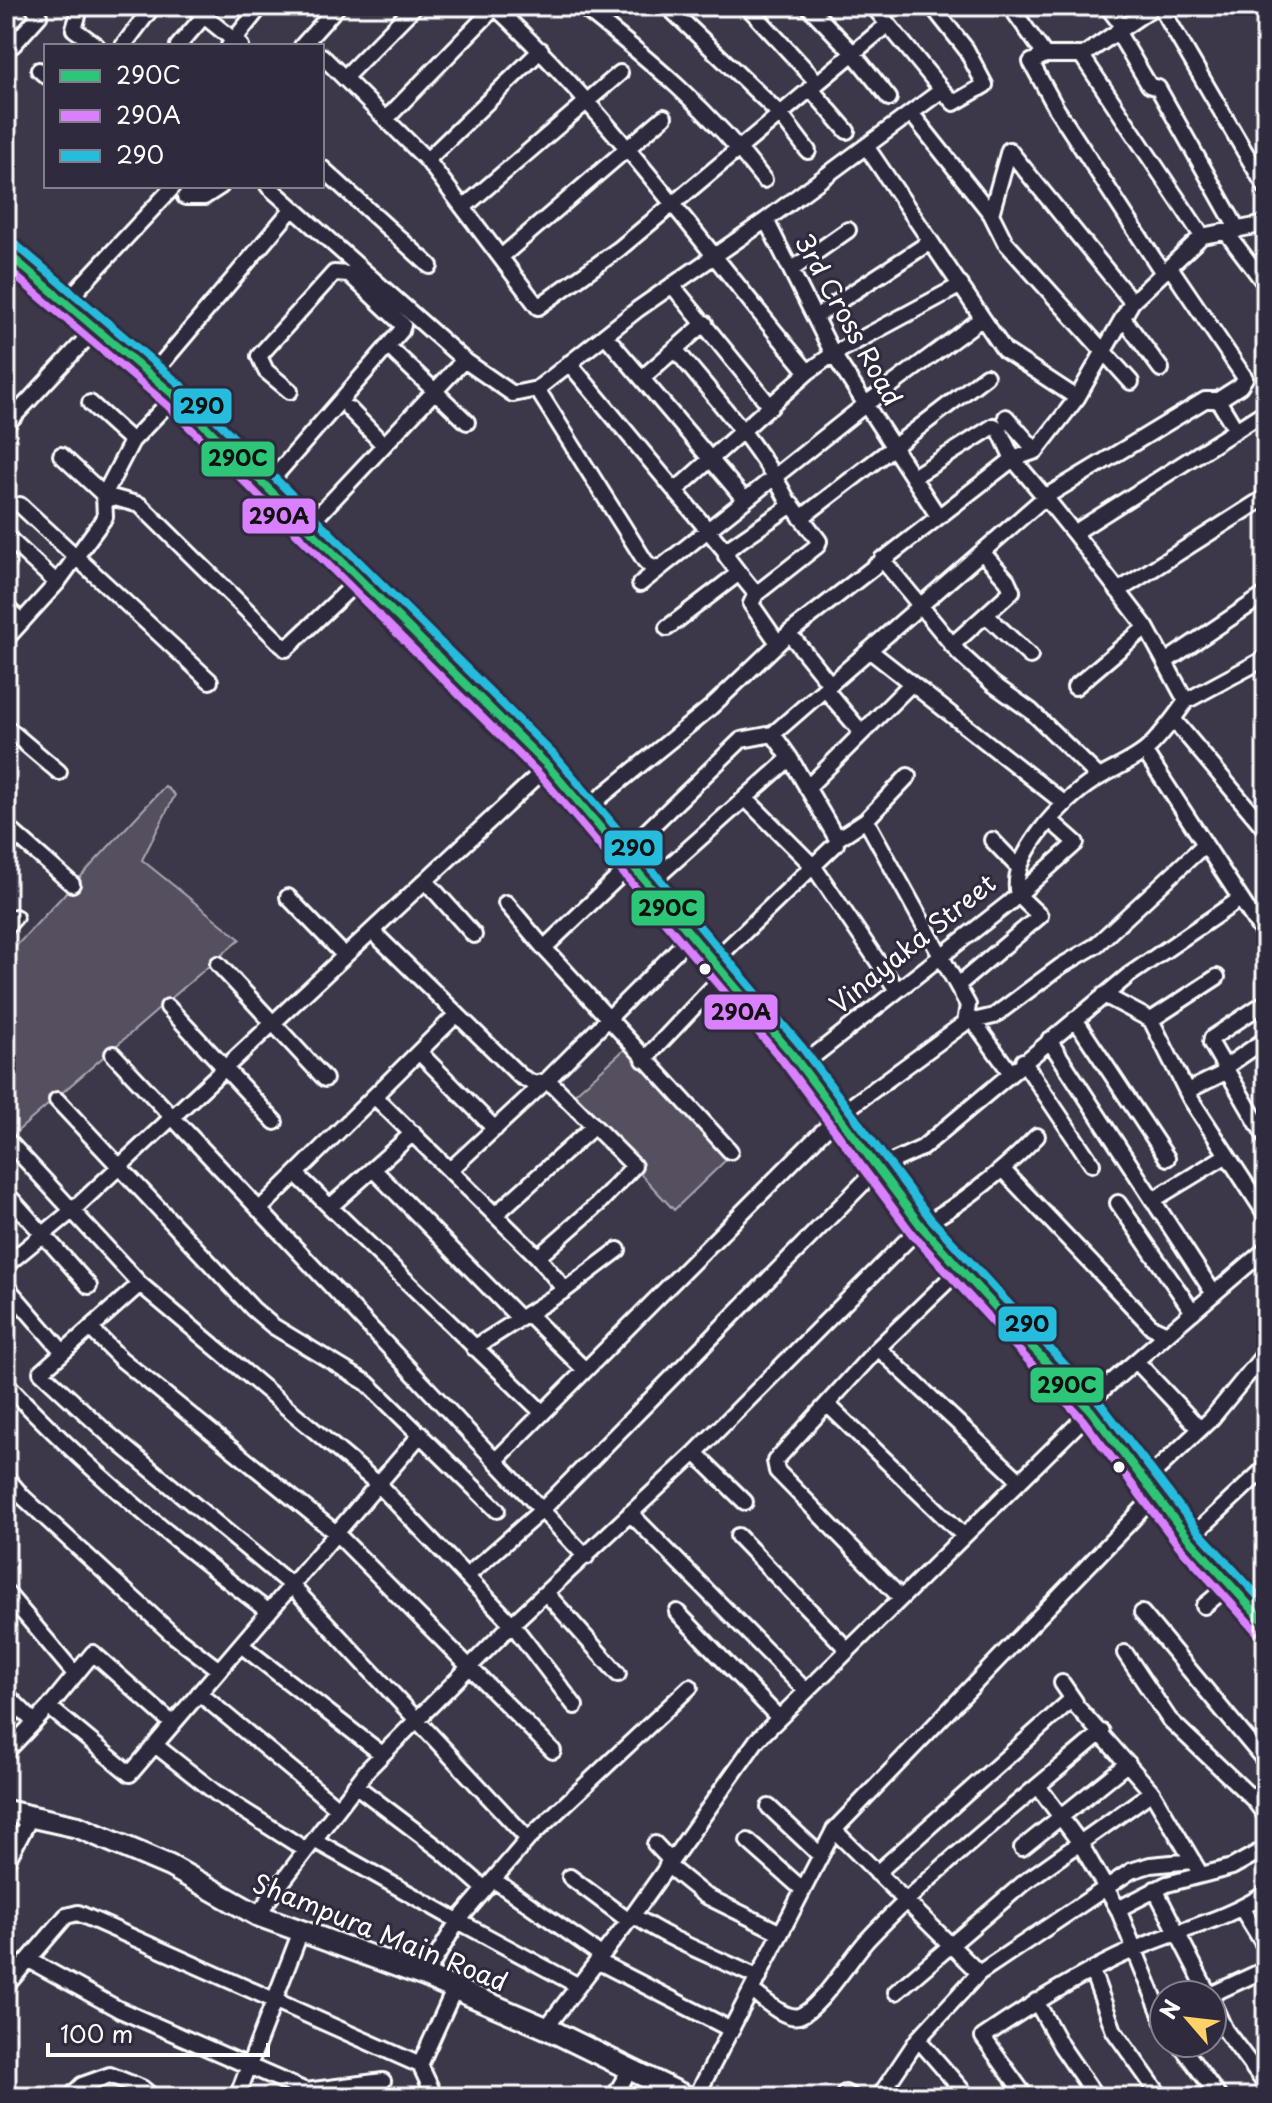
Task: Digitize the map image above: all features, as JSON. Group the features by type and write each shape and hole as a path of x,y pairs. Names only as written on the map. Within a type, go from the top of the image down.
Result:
{"main road":[{"path":"6,252 175,396 309,525 548,766 801,1066 921,1226 1088,1408 1189,1539 1266,1624"},
{"name":"Shampura Main Road","path":"6,1811 78,1827 170,1866 257,1915 425,1976 546,2028 687,2097"}],"street":[{"path":"13,45 39,16 33,6"},
{"path":"81,6 74,29 94,44"},
{"path":"124,44 153,6"},
{"path":"179,44 198,11 235,44 261,6"},
{"path":"308,44 338,6"},
{"path":"345,77 415,6"},
{"path":"387,118 494,6 541,50 673,202 712,257 808,372"},
{"path":"581,6 655,63 738,146 764,180"},
{"path":"667,6 780,114 808,151"},
{"path":"747,6 814,85 847,131"},
{"path":"808,6 853,53 889,98"},
{"path":"873,6 954,103 985,85 966,49 932,6"},
{"path":"1107,6 1149,85 1158,88 1232,231 1266,285"},
{"path":"544,948 741,740 773,734 1045,497 1205,400 1218,400 1240,386 1245,378 1056,108 1031,62 1045,55 1082,55 1158,6 1266,188"},
{"path":"1013,7 1045,55"},
{"path":"324,58 427,160 538,307 619,249 738,146 888,24"},
{"path":"427,160 541,50"},
{"path":"1082,55 1202,236"},
{"path":"464,207 620,73"},
{"name":"3rd Cross Road","path":"938,516 833,354 766,220 942,90"},
{"path":"911,113 991,214 1005,242 1131,382"},
{"path":"501,257 664,117"},
{"path":"866,146 1004,350 1077,398"},
{"path":"991,214 1009,150 1132,302"},
{"path":"324,170 430,266"},
{"path":"65,303 172,188"},
{"path":"185,197 204,197 218,188"},
{"path":"270,188 464,360 501,389 513,394 537,389 672,285 766,220"},
{"path":"152,375 293,208"},
{"path":"586,809 710,708 783,638 882,559 1013,459 1036,451 1077,398 1132,302 1202,236 1266,224"},
{"path":"791,270 848,230"},
{"path":"815,317 930,242"},
{"path":"267,485 401,331 403,325 349,274 334,273 259,356 266,371 290,391"},
{"path":"672,285 771,407"},
{"path":"676,490 808,372 833,354 961,285"},
{"path":"1123,318 1161,369"},
{"path":"640,584 657,567 866,404 981,319"},
{"path":"642,378 705,323"},
{"path":"6,425 96,328"},
{"path":"605,335 745,500"},
{"path":"675,349 744,432 819,544 756,594 751,604 828,686 862,733"},
{"path":"396,354 467,422"},
{"path":"309,525 464,360"},
{"path":"569,363 676,490 756,594"},
{"path":"801,518 986,376"},
{"path":"537,389 645,561 653,569 657,567"},
{"path":"6,639 57,583 75,553 105,517 104,495 132,441 175,396"},
{"path":"1218,400 1236,430"},
{"path":"90,403 132,441"},
{"path":"349,409 384,445"},
{"path":"1074,533 1266,411"},
{"path":"1006,417 1036,451"},
{"path":"913,477 994,426 999,429 1013,459 1146,627 1186,701 1266,658"},
{"path":"61,455 104,495 140,505 286,649 361,578"},
{"path":"1118,591 1266,497"},
{"path":"20,505 210,681"},
{"path":"726,552 790,505"},
{"path":"6,536 57,583"},
{"path":"952,645 1012,591 1007,580 982,552"},
{"path":"882,559 952,645 993,684 1031,711 1099,777"},
{"path":"667,628 739,573"},
{"path":"1165,662 1266,594"},
{"path":"6,607 22,622"},
{"path":"987,616 1030,656"},
{"path":"1075,687 1146,627"},
{"path":"869,650 1065,804"},
{"path":"807,788 910,685"},
{"name":"Vinayaka Street","path":"801,1066 1018,895 1019,868 1050,820 1099,777 1145,752 1186,701"},
{"path":"1173,719 1266,830"},
{"path":"6,727 59,772"},
{"path":"773,734 837,839"},
{"path":"1145,752 1266,938"},
{"path":"649,884 790,758"},
{"path":"6,1265 73,1210 548,766"},
{"path":"644,1060 720,968 833,848 837,839 866,820 908,776"},
{"path":"745,798 814,867 897,990"},
{"path":"866,820 958,985 969,1012 968,1021 1010,1072"},
{"path":"958,985 1040,916 1018,895 1076,843 1050,820"},
{"path":"6,826 72,884"},
{"path":"992,840 1019,868"},
{"path":"497,1459 839,1115 968,1021 994,1016 1061,966 1095,946 1205,844"},
{"path":"426,881 474,935"},
{"path":"288,897 345,956"},
{"path":"468,1575 542,1510 878,1168 922,1148 1104,995 1240,899"},
{"path":"506,903 644,1060 730,1151"},
{"path":"372,931 520,1076 534,1084 546,1081"},
{"path":"451,1169 546,1081 692,935"},
{"path":"218,964 325,1079"},
{"path":"1151,1020 1217,977"},
{"path":"1104,995 1151,1020 1187,1091 1266,1215"},
{"path":"1266,1002 1212,1038 1211,1049 1261,1120 1266,1138"},
{"path":"168,1007 275,1122"},
{"path":"259,1210 457,1014"},
{"path":"1075,1019 1167,1158"},
{"path":"1187,1091 1225,1070 1266,1039"},
{"path":"1049,1040 1214,1294"},
{"path":"419,1052 495,1129"},
{"path":"113,1054 586,1557"},
{"path":"1023,1061 1092,1164"},
{"path":"538,1257 597,1205 634,1166 546,1081"},
{"path":"374,1096 538,1257 565,1290"},
{"path":"57,1100 253,1309 273,1326 367,1383 497,1510"},
{"path":"495,1215 593,1127"},
{"path":"331,1206 413,1133"},
{"path":"257,1915 382,1754 512,1624 695,1453 921,1226 954,1208 1003,1170 1037,1136"},
{"path":"10,1143 140,1284 378,1484 512,1624 575,1706"},
{"path":"1153,1200 1227,1155"},
{"path":"373,1169 524,1317 585,1370"},
{"path":"1003,1170 1152,1327 1167,1334"},
{"path":"296,1174 543,1413"},
{"path":"6,1193 89,1286"},
{"path":"1118,1203 1193,1312"},
{"path":"546,2028 631,1918 757,1740 1020,1481 1136,1361 1266,1249"},
{"path":"474,1348 565,1290 618,1250"},
{"path":"901,1598 777,1471 775,1461 878,1348 960,1269"},
{"path":"140,1284 41,1372 107,1433 291,1585 528,1839"},
{"path":"6,1286 63,1352"},
{"path":"90,1328 121,1359 336,1533 468,1670 553,1751"},
{"path":"878,1348 1020,1481"},
{"path":"696,2097 756,1985 801,1888 834,1830 1150,1489 1266,1352"},
{"path":"1136,1361 1200,1429"},
{"path":"6,1383 95,1470 194,1555 269,1612"},
{"path":"827,1404 964,1536"},
{"path":"49,1707 130,1774 421,1434"},
{"path":"695,1453 745,1502"},
{"path":"1189,1539 1266,1467"},
{"path":"6,1477 23,1497 172,1634 219,1670"},
{"path":"630,1513 806,1691"},
{"path":"738,1536 848,1650"},
{"path":"1204,1606 1232,1583"},
{"path":"6,1592 75,1674"},
{"path":"547,1594 618,1674"},
{"path":"677,1612 779,1718"},
{"path":"1142,1613 1266,1762"},
{"path":"241,1645 382,1754"},
{"path":"6,1752 49,1707 93,1653 173,1724"},
{"path":"1125,1653 1169,1719 1253,1799 1266,1816"},
{"path":"1062,1683 1152,1792 1201,1875"},
{"path":"425,1976 458,1921 528,1839 690,1687"},
{"path":"199,1693 338,1808"},
{"path":"6,1694 34,1722"},
{"path":"877,1873 1068,1700 1075,1702"},
{"path":"570,1877 631,1918 667,1938 695,1947 756,1985 787,2015 795,2017 810,2011 851,1956 905,1900 1102,1732"},
{"path":"155,1745 216,1793 577,1985"},
{"path":"1022,1848 1059,1815 1128,1763"},
{"path":"355,1785 442,1851 599,1958 732,2030"},
{"path":"1038,1786 1080,1843 1106,1887 1118,1909 1148,1986"},
{"path":"1253,1799 1266,1786"},
{"path":"896,1992 1026,1881 1152,1792"},
{"path":"769,1807 820,1855"},
{"path":"6,1863 31,1816"},
{"path":"834,1830 979,1973"},
{"path":"748,1841 801,1888"},
{"path":"655,1844 668,1862 704,1895 781,1933"},
{"path":"1118,1909 1155,1889 1232,1867 1266,1848"},
{"path":"879,2097 918,2039 979,1973 1131,1871 1150,1865 1193,1861"},
{"path":"1155,1889 1201,1979"},
{"path":"1026,2097 983,2037 1036,2001 1132,1950 1242,1909 1266,1893"},
{"path":"1242,1909 1266,1948"},
{"path":"6,1986 66,1916 78,1913 420,2065 435,2097"},
{"path":"237,2097 277,2002 301,1931"},
{"path":"29,1960 120,2010 306,2091 357,2091 383,2081"},
{"path":"1228,1986 1266,1969"},
{"path":"1092,1971 1114,2031 1161,2097"},
{"path":"420,2065 454,1990"},
{"path":"1036,2001 1061,2046 1096,2097"},
{"path":"1228,2034 1266,2085"},
{"path":"918,2039 968,2097"},
{"path":"1191,2059 1219,2097"},
{"path":"614,2097 630,2069"},
{"path":"70,2097 82,2085 110,2075 142,2088 153,2097"},
{"path":"843,2097 845,2093 852,2097"}],"shaded area":[{"path":"165,786 175,795 142,860 240,939 6,1141 6,971 17,945"},
{"path":"625,1049 727,1159 674,1210 570,1098"}],"transit line":[{"name":"290","path":"14,243 183,387 557,758 801,1046 930,1218 1100,1403 1198,1531 1266,1605"},
{"name":"290C","path":"6,252 175,396 548,766 792,1054 921,1226 1091,1411 1189,1539 1266,1624"},
{"name":"290A","path":"6,268 167,405 539,774 783,1061 912,1234 1082,1419 1179,1546 1257,1632"}]}
